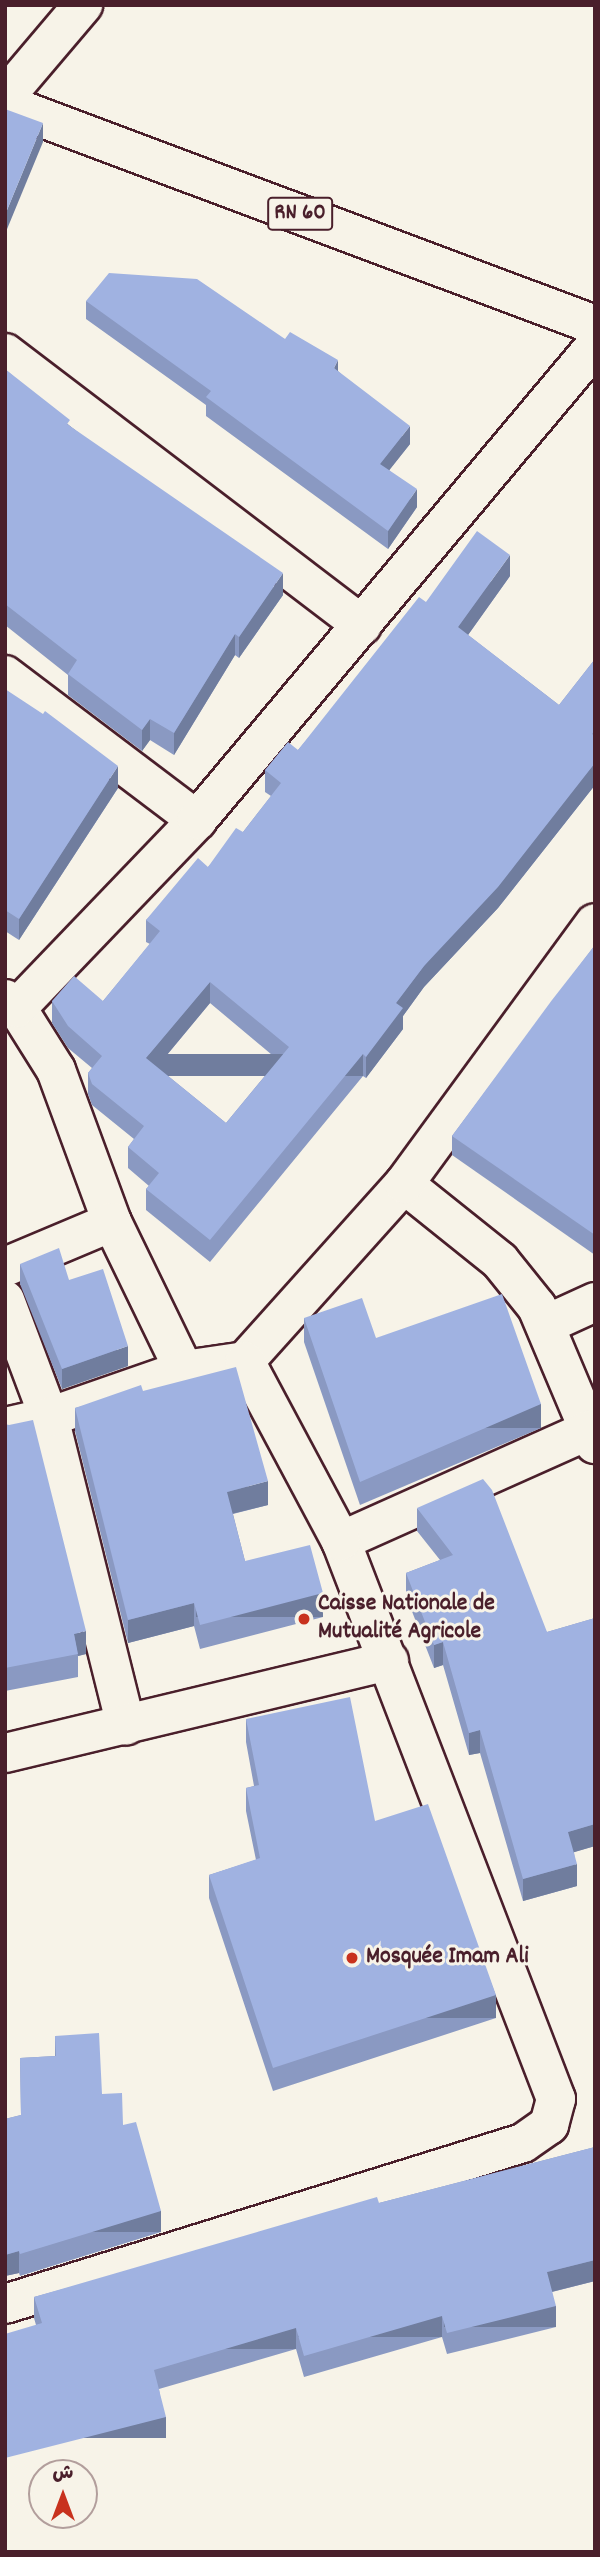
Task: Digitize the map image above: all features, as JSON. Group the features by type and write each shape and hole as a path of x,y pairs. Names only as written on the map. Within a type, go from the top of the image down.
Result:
{"street":[{"path":"5,97 83,5"},
{"name":"RN 60","path":"5,104 595,325"},
{"path":"184,1370 112,1222 56,1070 9,1005 197,820 595,346"},
{"path":"5,353 362,625"},
{"path":"5,675 197,820"},
{"path":"5,1427 49,1417 184,1370 245,1361 404,1184 595,923"},
{"path":"341,1541 592,1437 547,1324 500,1261 404,1184"},
{"path":"5,1267 112,1222"},
{"path":"5,1300 49,1417 126,1726"},
{"path":"547,1324 595,1302"},
{"path":"5,2304 523,2143 549,2125 556,2099 341,1541 245,1361"},
{"path":"5,1754 389,1661"}],"building":[{"path":"5,109 43,123 5,215"},
{"path":"109,273 197,279 285,339 290,332 338,360 334,368 410,426 380,464 417,489 388,531 206,397 211,391 86,301"},
{"path":"5,369 70,420 67,424 283,573 239,637 235,634 174,733 150,719 142,730 68,674 77,660 5,604"},
{"path":"477,531 510,555 458,627 559,705 595,659 595,730 592,734 595,736 595,763 498,887 424,966 396,1003 403,1008 366,1057 363,1054 210,1240 146,1189 159,1173 128,1147 144,1126 92,1084 88,1073 102,1056 68,1026 52,1001 74,976 103,1001 160,931 146,920 198,858 208,867 236,828 243,832 281,783 265,770 288,742 298,750 419,597 426,602","holes":["210,982 289,1047 226,1123 146,1058"]},
{"path":"5,689 43,714 45,711 118,766 19,919 5,910"},
{"path":"595,945 595,1235 452,1136"},
{"path":"59,1248 69,1280 103,1269 128,1346 62,1369 20,1264"},
{"path":"502,1294 541,1404 360,1482 304,1318 362,1298 376,1338"},
{"path":"236,1367 268,1481 227,1492 245,1561 310,1545 323,1593 200,1625 194,1603 128,1620 75,1408 141,1385 143,1391"},
{"path":"33,1420 86,1631 74,1634 78,1654 5,1668 5,1424"},
{"path":"483,1479 492,1490 547,1632 595,1618 595,1824 568,1832 577,1864 523,1879 480,1730 469,1733 443,1642 434,1645 406,1573 453,1555 417,1508"},
{"name":"Mosquée Imam Ali","path":"350,1697 375,1821 428,1804 496,1995 273,2068 209,1875 260,1858 246,1788 259,1785 246,1719"},
{"path":"99,2033 102,2094 122,2093 123,2125 136,2122 161,2211 20,2254 19,2251 5,2255 5,2119 21,2115 20,2058 56,2056 55,2036"},
{"path":"595,2147 595,2260 547,2272 556,2306 447,2333 442,2316 304,2356 296,2328 154,2370 166,2417 5,2458 5,2334 42,2323 34,2297 377,2197 379,2203"}],"place":[{"name":"Caisse Nationale de Mutualité Agricole","path":"304,1619"},
{"name":"Mosquée Imam Ali","path":"352,1958"}]}
